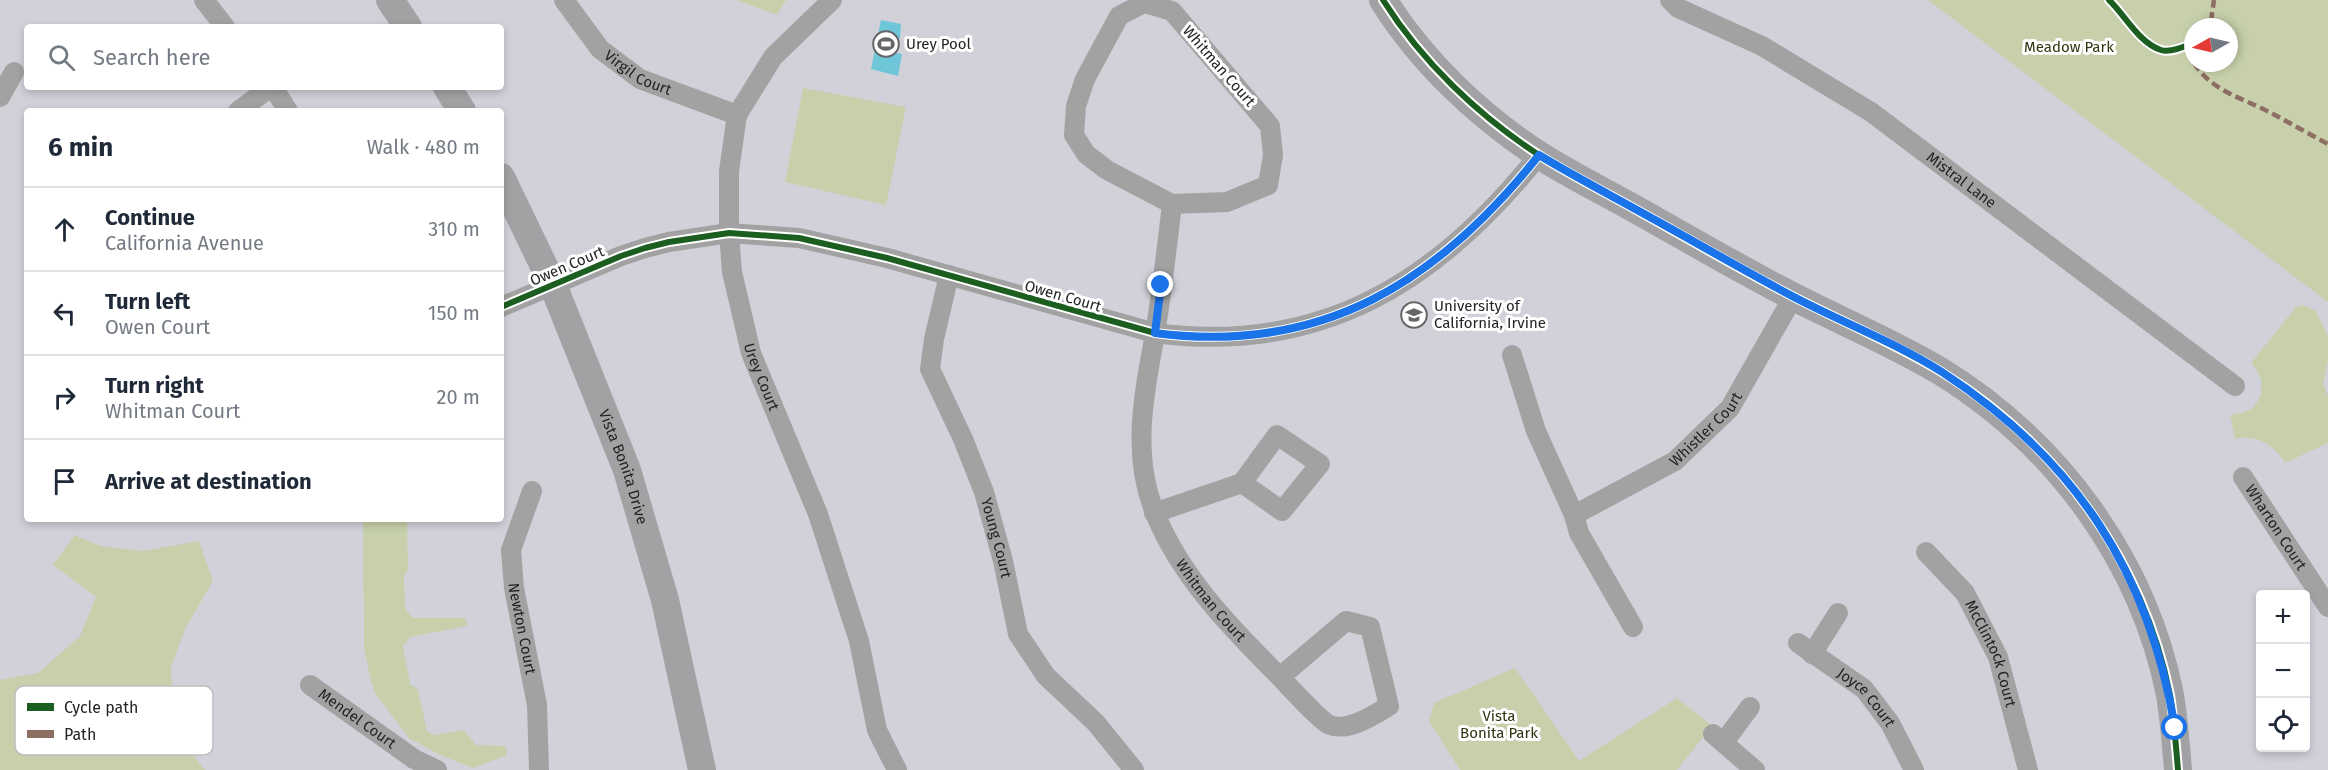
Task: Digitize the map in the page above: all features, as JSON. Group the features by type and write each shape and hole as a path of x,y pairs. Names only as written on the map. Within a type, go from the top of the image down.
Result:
{"street":[{"path":"204,0 223,24"},
{"path":"390,0 406,24"},
{"name":"Virgil Court","path":"564,0 600,49 640,79 737,115"},
{"name":"Urey Court","path":"832,0 773,57 737,115 729,171 729,233 732,272 751,353 818,514 859,641 877,730 897,770"},
{"path":"1383,0 1434,66 1480,110 1539,155 1793,297 1873,335 1940,371 1986,403 2025,435 2084,501 2130,576 2161,659 2175,728 2178,770"},
{"name":"Mistral Lane","path":"1670,0 1678,8 1762,46 1871,112 2235,387"},
{"name":"Whitman Court","path":"1144,3 1172,11 1270,126 1273,155 1268,185 1227,202 1172,204 1107,170 1086,154 1074,135 1076,106 1085,79 1119,16 1144,3"},
{"path":"0,97 14,72"},
{"path":"242,108 268,90"},
{"path":"274,90 286,108"},
{"path":"449,90 460,108"},
{"name":"Owen Court","path":"504,306 645,248 729,233 798,238 949,275 1155,333 1194,338 1259,335 1335,317 1384,295 1415,275 1468,231 1539,155"},
{"name":"Vista Bonita Drive","path":"504,183 553,285 627,470 664,600 702,770"},
{"name":"Whitman Court","path":"1172,204 1155,333 1143,393 1141,437 1144,476 1154,513 1187,570 1213,606 1280,677 1329,725 1341,727 1372,716 1389,706 1370,627 1346,621 1280,677"},
{"name":"Young Court","path":"949,275 934,339 930,369 963,439 984,492 1003,561 1018,634 1046,676 1096,723 1134,770"},
{"name":"Whistler Court","path":"1574,515 1675,461 1730,408 1793,297"},
{"path":"1512,355 1536,430 1574,515 1579,533 1633,627"},
{"name":"Wharton Court","path":"2243,477 2328,607"},
{"path":"1154,513 1242,483"},
{"name":"Newton Court","path":"532,491 511,550 514,588 537,705 539,770"},
{"name":"McClintock Court","path":"1926,552 1965,593 1998,657 2028,770"},
{"name":"Joyce Court","path":"1838,613 1805,649 1864,689 1890,723 1914,770"},
{"name":"Mendel Court","path":"310,685 414,759 437,770"},
{"path":"1750,707 1718,738 1755,770"}],"shaded area":[{"name":"University of California, Irvine","path":"0,0 2328,0 2328,770 0,770"}],"green space":[{"path":"736,0 786,0 777,15"},
{"name":"Meadow Park","path":"1928,0 2328,0 2328,302"},
{"path":"803,88 906,107 886,205 785,182"},
{"path":"2302,305 2315,310 2328,336 2328,361 2323,384 2328,396 2328,443 2285,463 2276,451 2264,442 2250,438 2235,439 2230,415 2248,410 2257,402 2261,385 2258,373 2251,363 2296,307"},
{"path":"363,522 407,522 408,570 404,575 405,609 413,618 466,618 467,626 410,637 403,647 410,684 418,689 427,731 434,735 463,730 476,745 506,746 507,755 473,768 440,755 409,738 375,693 364,646"},
{"path":"75,535 100,546 143,551 199,541 213,581 186,627 171,666 172,686 15,686 15,755 193,755 205,770 0,770 0,680 38,673 80,636 96,597 53,565"},
{"name":"Vista Bonita Park","path":"1515,668 1579,761 1677,698 1712,726 1677,770 1460,770 1429,721 1434,703"}],"water":[{"name":"Urey Pool","path":"881,20 901,24 900,38 897,40 895,49 897,53 902,54 898,76 871,69"}],"marked path":[{"path":"2211,18 2214,0"},
{"path":"2200,72 2209,81 2228,93 2328,144"}],"cycle path":[{"path":"1383,0 1415,45 1453,86 1495,123 1539,155 1752,275 1940,371 1982,400 2022,433 2089,509 2116,552 2139,598 2157,645 2170,695 2178,770"},
{"path":"2109,0 2139,35 2153,46 2169,51 2184,46"},
{"path":"504,306 645,248 729,233 799,238 887,258 1155,333 1215,337 1271,332 1323,320 1371,300 1417,273 1460,239 1500,200 1539,155"}],"place":[{"name":"Urey Pool","path":"886,44"},
{"name":"University of California, Irvine","path":"1414,315"}],"route":[{"path":"1161,285 1155,333 1194,338 1228,338 1259,335 1335,317 1384,295 1415,275 1468,231 1539,155 1793,297 1873,335 1940,371 1986,403 2025,435 2084,501 2130,576 2161,659 2175,728"}]}
